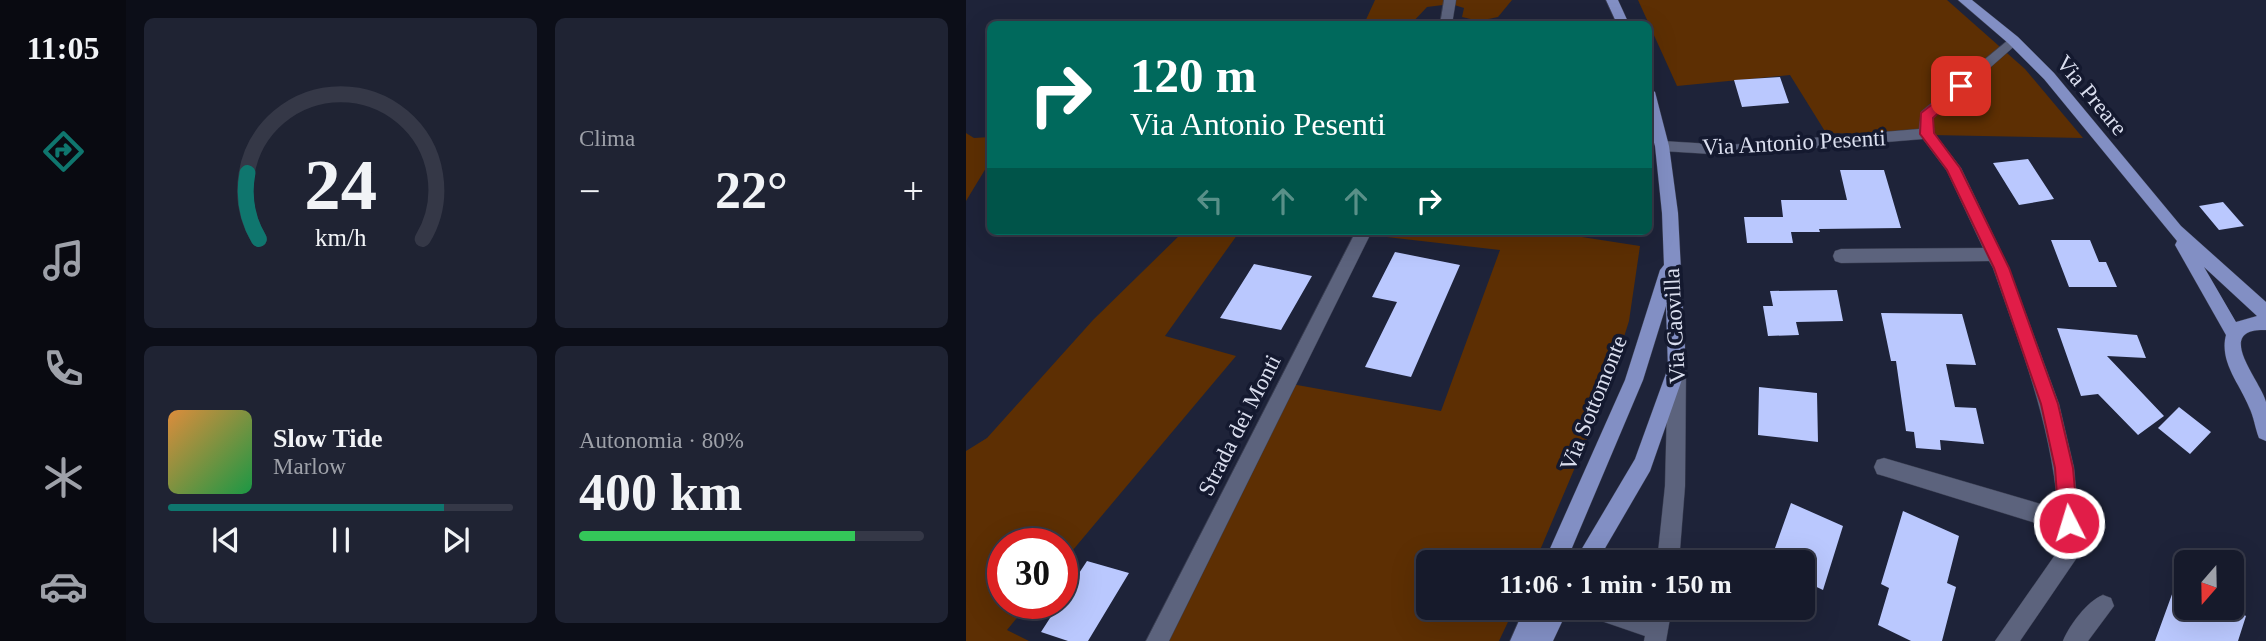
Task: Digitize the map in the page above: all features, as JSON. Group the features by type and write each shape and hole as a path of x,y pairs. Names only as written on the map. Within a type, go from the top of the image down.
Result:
{"main road":[{"path":"1612,0 1622,21"},
{"name":"Via Preare","path":"1964,0 2013,40 2049,76 2175,230 2266,313"},
{"name":"Via Caovilla","path":"1652,107 1662,146 1670,213 1677,369"},
{"name":"Via Preare","path":"2175,230 2234,334 2231,345 2233,353 2259,406 2266,432"},
{"name":"Via Sottomonte","path":"1560,550 1634,380 1671,260"},
{"path":"2234,334 2246,325 2266,323"},
{"path":"1592,550 1643,464 1677,369"},
{"path":"2245,375 2266,393"},
{"path":"1521,641 1530,620"},
{"path":"1541,641 1553,620"}],"street":[{"path":"1446,21 1450,0"},
{"path":"2006,641 2065,559 2069,523 2064,468 2050,404 1994,254 1953,168 1927,134 1926,117 2013,40"},
{"name":"Via Antonio Pesenti","path":"1662,146 1728,150 1927,134"},
{"name":"Strada dei Monti","path":"1157,641 1362,235"},
{"path":"1841,256 1994,254"},
{"name":"Via Caovilla","path":"1669,550 1677,437 1677,369"},
{"path":"1884,467 2069,523"},
{"path":"2074,641 2103,606"},
{"path":"1637,620 1658,626"}],"shaded area":[{"path":"1375,0 1512,0 1498,17 1479,21 1462,17 1464,8 1451,4 1427,7 1414,21 1365,21"},
{"path":"1638,0 1947,0 2025,69 2083,138 1826,133 1790,75 1677,86 1652,31 1652,21 1648,21"},
{"path":"966,133 974,138 987,137 987,165 966,201"},
{"path":"1180,235 1237,235 1165,336 1236,356 1078,544 1078,528 987,528 987,619 1016,619 1007,630 1029,641 966,641 966,451 987,438 1093,320"},
{"path":"1369,235 1569,235 1640,246 1629,321 1606,394 1540,550 1416,550 1416,620 1509,620 1499,641 1149,641 1286,383 1441,411 1500,250"}],"building":[{"path":"1780,77 1789,103 1742,107 1734,80"},
{"path":"2028,159 2054,199 2019,205 1993,163"},
{"path":"1840,170 1884,170 1901,228 1819,229 1820,232 1791,232 1793,243 1747,243 1744,217 1783,217 1781,200 1847,200"},
{"path":"2223,202 2244,226 2219,230 2199,206"},
{"path":"2051,240 2090,240 2099,262 2106,262 2117,287 2069,287"},
{"path":"1395,252 1460,265 1411,377 1365,367 1397,302 1372,297"},
{"path":"1254,264 1312,276 1281,330 1220,318"},
{"path":"1837,290 1843,321 1796,322 1799,335 1768,336 1763,306 1773,306 1770,291"},
{"path":"1881,313 1962,314 1976,365 1946,364 1955,407 1976,408 1984,444 1940,440 1941,450 1916,448 1914,432 1906,431 1896,361 1891,361"},
{"path":"2057,328 2137,335 2146,358 2107,356 2164,416 2138,435 2098,394 2081,396"},
{"path":"1759,387 1817,393 1818,442 1758,435"},
{"path":"2179,407 2211,432 2190,454 2158,428"},
{"path":"1791,503 1843,526 1823,590 1815,586 1815,550 1774,550"},
{"path":"1903,511 1959,536 1947,583 1956,587 1942,641 1911,641 1878,625 1889,588 1881,584"},
{"path":"1087,561 1129,573 1088,641 1068,641 1041,632 1049,619 1078,619 1078,575"},
{"path":"2174,589 2174,620 2244,620 2244,615 2246,616 2238,641 2155,641"}],"route":[{"path":"1961,86 1926,117 1927,134 1953,168 2001,268 2050,404 2064,468 2069,523"}]}
